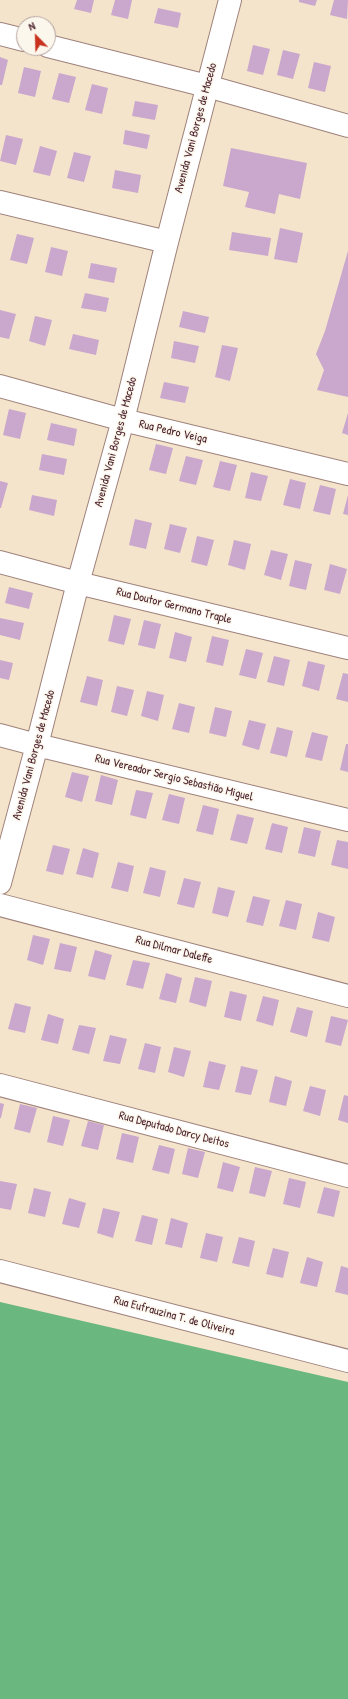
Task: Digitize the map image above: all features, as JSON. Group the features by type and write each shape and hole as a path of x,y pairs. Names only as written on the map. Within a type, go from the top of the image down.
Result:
{"street":[{"name":"Avenida Vani Borges de Macedo","path":"0,883 78,583 123,420 167,242 230,0"},
{"path":"0,34 16,38"},
{"path":"56,48 207,86 348,126"},
{"path":"0,202 167,242"},
{"name":"Rua Pedro Veiga","path":"0,386 123,420 348,474"},
{"name":"Rua Doutor Germano Traple","path":"0,562 78,583 348,648"},
{"name":"Rua Vereador Sergio Sebastião Miguel","path":"0,735 348,820"},
{"name":"Rua Dilmar Daleffe","path":"0,905 348,996"},
{"name":"Rua Deputado Darcy Deitos","path":"0,1085 348,1176"},
{"name":"Rua Eufrauzina T. de Oliveira","path":"0,1271 348,1361"}],"green space":[{"path":"0,1302 348,1382 348,1699 0,1699"}],"building":[{"path":"77,0 94,0 91,13 74,9"},
{"path":"115,0 132,0 128,19 111,15"},
{"path":"299,0 317,0 315,6 299,2"},
{"path":"334,0 348,0 347,19 330,15"},
{"path":"158,8 181,13 178,28 154,23"},
{"path":"253,45 270,49 263,75 247,71"},
{"path":"283,50 300,54 293,79 277,75"},
{"path":"0,57 8,60 2,85 0,85"},
{"path":"314,62 331,66 325,92 308,88"},
{"path":"24,67 41,71 35,97 18,93"},
{"path":"59,73 76,77 69,103 52,99"},
{"path":"92,84 108,88 102,114 85,110"},
{"path":"135,101 158,105 155,120 132,116"},
{"path":"125,130 150,135 147,149 123,144"},
{"path":"6,135 23,139 16,165 0,161"},
{"path":"40,146 57,151 50,176 33,172"},
{"path":"231,148 307,163 300,199 279,194 275,214 245,207 249,192 223,186"},
{"path":"74,152 91,156 84,182 67,178"},
{"path":"115,170 141,175 138,193 112,188"},
{"path":"280,228 303,233 297,263 274,259"},
{"path":"232,232 271,238 268,256 229,250"},
{"path":"17,234 34,238 27,264 10,260"},
{"path":"51,247 68,251 62,276 45,272"},
{"path":"348,251 348,397 317,390 324,370 316,354 325,331"},
{"path":"91,263 117,268 114,283 88,278"},
{"path":"85,293 109,298 106,312 81,308"},
{"path":"0,310 16,314 9,339 0,337"},
{"path":"183,311 209,317 205,333 179,327"},
{"path":"35,316 52,320 45,346 29,341"},
{"path":"73,334 99,340 96,355 69,349"},
{"path":"174,341 199,346 195,363 171,358"},
{"path":"222,345 238,348 230,381 215,377"},
{"path":"164,382 189,387 185,403 160,398"},
{"path":"9,409 26,413 20,439 3,435"},
{"path":"348,413 348,435 342,433"},
{"path":"51,423 77,429 74,446 47,440"},
{"path":"156,444 173,448 166,474 149,470"},
{"path":"42,454 67,459 64,475 39,470"},
{"path":"186,456 203,460 196,485 179,481"},
{"path":"220,461 237,465 230,491 213,487"},
{"path":"251,472 268,476 261,501 245,498"},
{"path":"290,479 306,483 300,509 283,505"},
{"path":"0,481 8,483 1,508 0,508"},
{"path":"320,485 336,489 330,515 313,511"},
{"path":"32,495 57,500 54,516 29,510"},
{"path":"348,495 348,515 343,514"},
{"path":"135,519 152,523 146,549 129,545"},
{"path":"170,524 187,528 180,553 164,549"},
{"path":"197,536 214,540 207,566 191,562"},
{"path":"234,540 251,544 245,570 228,565"},
{"path":"271,550 288,554 281,580 264,575"},
{"path":"295,560 312,564 306,590 289,586"},
{"path":"330,564 347,569 340,594 324,590"},
{"path":"9,587 33,593 29,609 5,603"},
{"path":"114,615 131,619 124,645 108,641"},
{"path":"0,618 24,623 20,640 0,635"},
{"path":"144,620 161,624 155,649 138,645"},
{"path":"175,632 192,637 186,662 169,658"},
{"path":"212,636 229,640 223,666 206,662"},
{"path":"246,649 263,653 256,679 239,675"},
{"path":"274,656 290,660 284,686 267,682"},
{"path":"0,660 13,663 9,680 0,678"},
{"path":"308,661 325,665 319,691 302,686"},
{"path":"343,673 348,674 348,702 336,699"},
{"path":"87,676 103,680 97,706 80,702"},
{"path":"117,686 134,690 127,716 111,712"},
{"path":"147,691 164,695 158,721 141,716"},
{"path":"179,703 195,707 189,733 172,729"},
{"path":"215,707 232,711 226,737 209,733"},
{"path":"249,720 266,724 259,750 242,745"},
{"path":"277,727 293,731 287,757 270,753"},
{"path":"312,732 328,736 322,761 305,757"},
{"path":"346,744 348,744 348,772 340,770"},
{"path":"72,772 89,776 82,802 65,797"},
{"path":"101,775 118,780 112,805 95,801"},
{"path":"136,790 153,793 146,819 130,815"},
{"path":"169,794 185,798 179,824 162,820"},
{"path":"203,805 219,809 213,835 196,831"},
{"path":"237,814 254,818 247,844 230,840"},
{"path":"272,823 288,827 282,853 265,849"},
{"path":"304,827 321,831 315,857 298,853"},
{"path":"337,840 348,842 348,869 331,865"},
{"path":"53,845 70,849 63,875 46,871"},
{"path":"83,848 99,853 93,878 76,874"},
{"path":"118,862 134,866 128,892 111,888"},
{"path":"150,867 166,871 160,897 143,893"},
{"path":"184,878 201,882 194,908 177,904"},
{"path":"218,887 235,891 228,917 212,913"},
{"path":"253,896 270,900 263,926 246,922"},
{"path":"286,900 302,904 296,930 279,926"},
{"path":"318,912 335,917 329,942 312,938"},
{"path":"33,935 50,939 43,965 27,960"},
{"path":"60,943 77,947 71,972 54,969"},
{"path":"95,950 112,955 105,980 88,976"},
{"path":"133,960 150,963 143,989 126,985"},
{"path":"166,973 182,978 176,1003 159,999"},
{"path":"195,977 212,981 206,1007 189,1002"},
{"path":"230,991 247,995 241,1021 224,1017"},
{"path":"263,996 279,1000 273,1026 256,1021"},
{"path":"15,1003 31,1007 25,1033 8,1029"},
{"path":"297,1007 313,1011 307,1037 290,1032"},
{"path":"48,1014 64,1019 58,1044 41,1040"},
{"path":"331,1016 348,1020 341,1046 325,1042"},
{"path":"79,1025 96,1028 89,1054 72,1050"},
{"path":"110,1035 127,1039 120,1064 103,1061"},
{"path":"145,1043 161,1047 155,1073 138,1069"},
{"path":"174,1047 191,1051 184,1077 168,1072"},
{"path":"209,1061 226,1065 219,1090 203,1087"},
{"path":"241,1066 258,1070 251,1095 235,1092"},
{"path":"275,1076 292,1081 286,1106 269,1102"},
{"path":"310,1086 326,1090 320,1116 303,1111"},
{"path":"344,1095 348,1096 348,1123 338,1120"},
{"path":"0,1103 4,1104 1,1118 0,1118"},
{"path":"20,1104 37,1108 30,1133 14,1129"},
{"path":"53,1116 70,1120 63,1146 47,1142"},
{"path":"88,1121 104,1125 98,1150 81,1146"},
{"path":"122,1133 139,1137 133,1163 116,1159"},
{"path":"159,1145 175,1149 169,1174 152,1170"},
{"path":"188,1148 205,1152 198,1178 182,1174"},
{"path":"223,1162 240,1167 233,1192 217,1188"},
{"path":"255,1167 272,1171 265,1197 249,1193"},
{"path":"289,1178 306,1182 300,1208 283,1204"},
{"path":"0,1181 17,1184 11,1210 0,1208"},
{"path":"324,1187 340,1191 334,1217 317,1213"},
{"path":"34,1188 51,1192 45,1217 28,1213"},
{"path":"69,1198 86,1203 79,1228 62,1224"},
{"path":"103,1208 120,1212 113,1238 97,1233"},
{"path":"142,1215 158,1219 152,1245 135,1241"},
{"path":"171,1218 188,1223 182,1248 165,1244"},
{"path":"206,1233 223,1237 217,1262 200,1258"},
{"path":"239,1237 255,1241 249,1267 232,1263"},
{"path":"273,1248 289,1252 283,1278 266,1274"},
{"path":"307,1257 323,1262 317,1287 300,1283"},
{"path":"341,1266 348,1268 348,1295 335,1292"}]}
